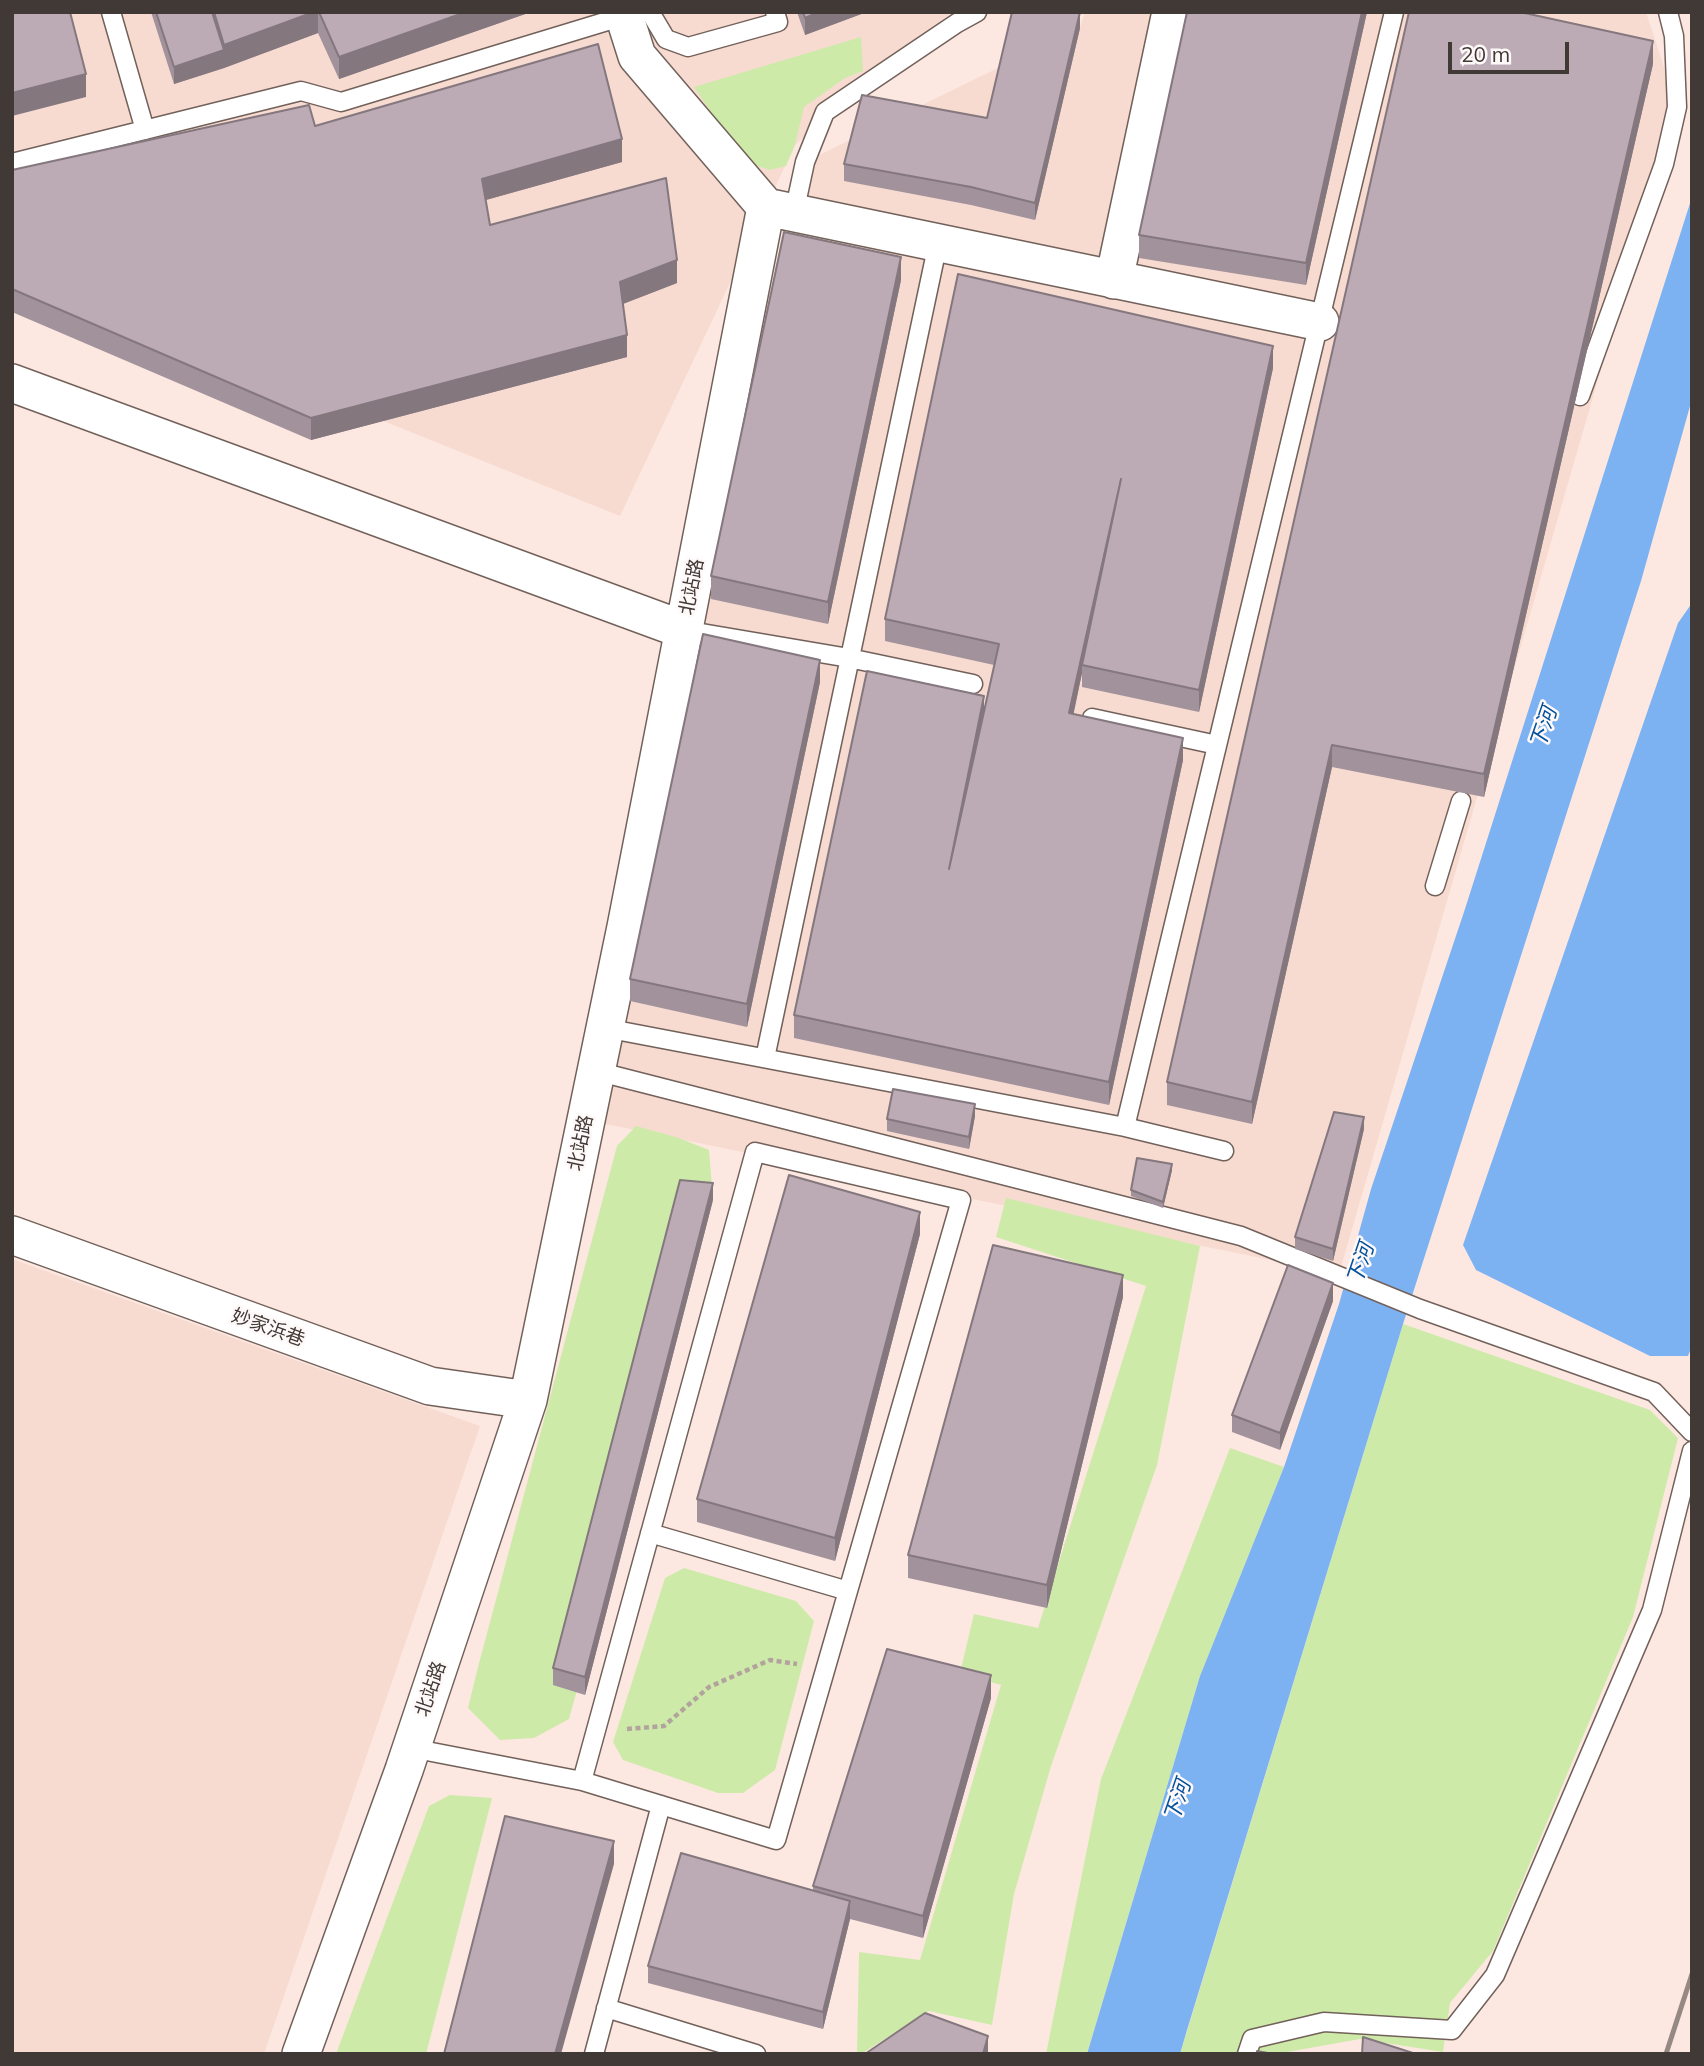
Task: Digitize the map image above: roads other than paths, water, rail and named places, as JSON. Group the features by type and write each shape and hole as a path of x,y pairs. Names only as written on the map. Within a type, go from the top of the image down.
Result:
{"street":[{"path":"1114,280 1171,12"},
{"path":"632,13 638,56 780,210 1320,322"},
{"name":"北站路","path":"301,2054 411,1748 528,1400 684,630 780,210"},
{"path":"12,383 684,630"},
{"name":"妙家浜巷","path":"12,1235 430,1386 528,1400"}],"lane":[{"path":"111,12 145,130"},
{"path":"12,163 301,91 341,102 632,13 666,39 688,47 778,22 775,12"},
{"path":"780,210 805,162 825,112 959,18 977,12"},
{"path":"1125,1128 1394,12"},
{"path":"1580,396 1664,164 1677,107 1674,36 1668,12"},
{"path":"765,1058 938,243"},
{"path":"684,630 849,658 973,684"},
{"path":"1092,718 1217,744"},
{"path":"1436,886 1461,801"},
{"path":"605,1028 1125,1128 1224,1151"},
{"path":"596,1071 1241,1236 1420,1309 1654,1392 1692,1432"},
{"path":"411,1748 582,1781 776,1840 961,1200 755,1152 582,1781"},
{"path":"1247,2054 1252,2039 1324,2022 1452,2030 1495,1975 1652,1609 1692,1451"},
{"path":"650,1533 848,1591"},
{"path":"594,2054 661,1805"},
{"path":"606,2008 756,2054"}],"water":[{"name":"下河","path":"1692,197 1692,399 1641,581 1403,1324 1180,2054 1087,2054 1200,1676 1284,1467 1339,1304 1371,1189 1464,912"},
{"path":"1692,603 1692,1346 1688,1356 1650,1356 1476,1270 1463,1245 1678,623"}],"railway":[{"path":"1666,2054 1692,1974"}]}
